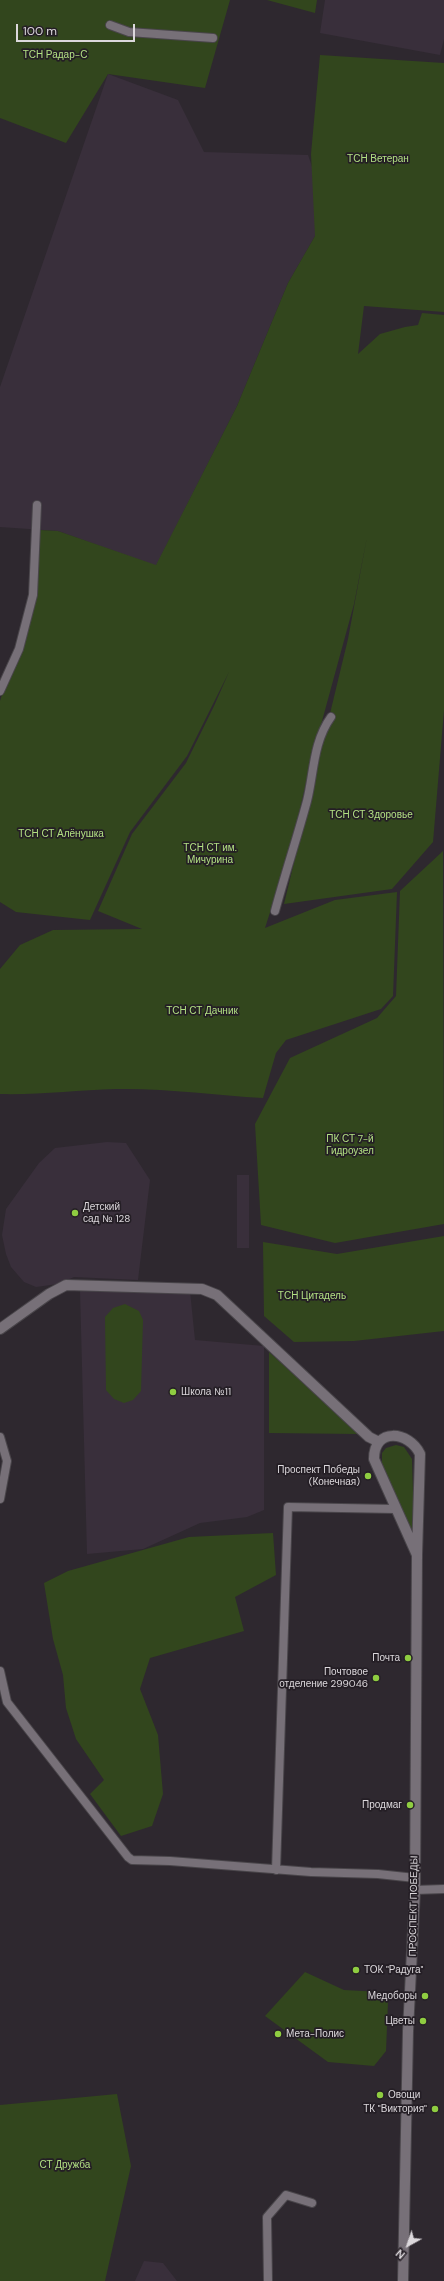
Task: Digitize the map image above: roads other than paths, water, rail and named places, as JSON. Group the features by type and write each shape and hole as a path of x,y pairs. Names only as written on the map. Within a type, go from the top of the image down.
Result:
{"street":[{"path":"110,25 129,32 213,38"},
{"path":"0,691 19,649 33,596 37,505"},
{"path":"275,910 307,803 312,766 324,727 331,717"},
{"path":"0,1329 49,1294 66,1285 202,1289 217,1295 369,1437 379,1442"},
{"name":"ПРОСПЕКТ ПОБЕДЫ","path":"403,2281 408,2031 415,1890 417,1555 420,1454 410,1441 401,1436 388,1436 379,1442 374,1459 395,1509 417,1555"},
{"path":"0,1437 7,1461 0,1499"},
{"path":"276,1870 288,1507 395,1509"},
{"path":"0,1671 7,1702 128,1857 136,1862 170,1861 276,1870 378,1874 415,1878"},
{"path":"415,1890 444,1889"},
{"path":"268,2281 267,2217 286,2195 312,2203"}],"place":[{"name":"Детский сад № 128","path":"75,1213"},
{"name":"Школа №11","path":"173,1392"},
{"name":"Проспект Победы (Конечная)","path":"368,1476"},
{"name":"Почта","path":"408,1658"},
{"name":"Почтовое отделение 299046","path":"376,1678"},
{"name":"Продмаг","path":"410,1805"},
{"name":"ТОК \"Радуга\"","path":"356,1970"},
{"name":"Медоборы","path":"425,1996"},
{"name":"Цветы","path":"423,2021"},
{"name":"Мета-Полис","path":"278,2034"},
{"name":"Овощи","path":"380,2095"},
{"name":"ТК \"Виктория\"","path":"435,2109"}],"park label":[{"name":"ТСН Радар-С","path":"55,55"},
{"name":"ТСН Ветеран","path":"378,159"},
{"name":"ТСН СТ Здоровье","path":"371,815"},
{"name":"ТСН СТ Алёнушка","path":"61,834"},
{"name":"ТСН СТ им. Мичурина","path":"210,854"},
{"name":"ТСН СТ Дачник","path":"202,1011"},
{"name":"ПК СТ 7-й Гидроузел","path":"350,1144"},
{"name":"ТСН Цитадель","path":"312,1296"},
{"name":"СТ Дружба","path":"65,2165"}]}
